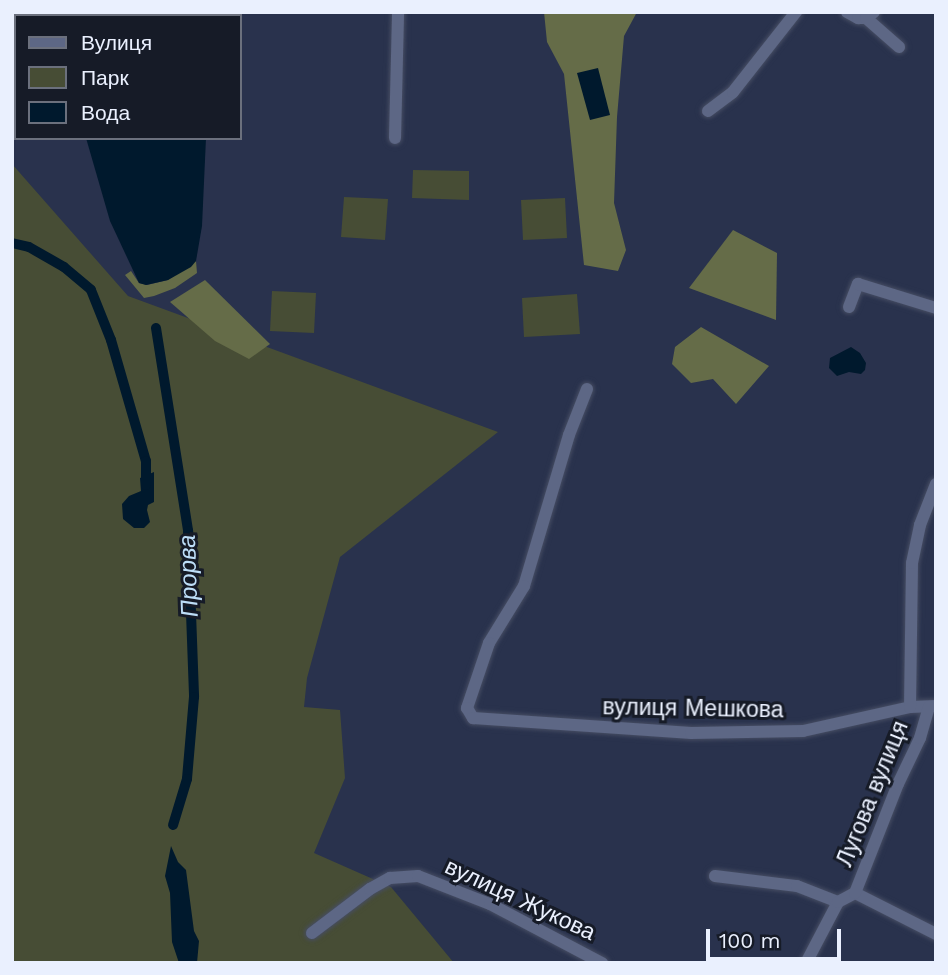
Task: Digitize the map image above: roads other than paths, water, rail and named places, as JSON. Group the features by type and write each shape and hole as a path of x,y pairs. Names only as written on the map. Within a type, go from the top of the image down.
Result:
{"street":[{"path":"395,138 397,12"},
{"path":"708,111 733,92 796,12"},
{"path":"847,12 870,15 899,47"},
{"path":"849,307 858,284 936,307"},
{"name":"вулиця Мешкова","path":"587,389 569,435 524,586 485,656 467,708 472,718 691,733 791,731 850,723 910,708 932,707"},
{"path":"910,708 912,563 920,524 936,484"},
{"name":"Лугова вулиця","path":"838,902 855,893 932,707"},
{"name":"вулиця Жукова","path":"312,933 370,888 390,878 418,876 490,904 602,963"},
{"path":"715,876 797,886 838,902 807,963"},
{"path":"855,893 936,934"}],"water":[{"path":"598,68 610,115 590,120 577,73"},
{"path":"87,140 206,140 202,226 196,261 191,267 168,280 146,285 139,283 110,221"},
{"path":"851,347 860,353 866,363 865,370 861,374 849,372 837,376 829,368 830,358"},
{"path":"154,472 154,502 148,505 147,510 150,522 144,528 134,528 123,519 122,504 129,496 141,491 140,478"},
{"path":"171,846 178,862 186,870 194,931 199,941 197,963 179,963 172,942 170,893 165,876"}],"waterway":[{"path":"12,243 29,247 64,267 91,290 111,340 146,461 146,485"},
{"name":"Прорва","path":"156,328 188,531 194,697 187,779 173,825"}]}
